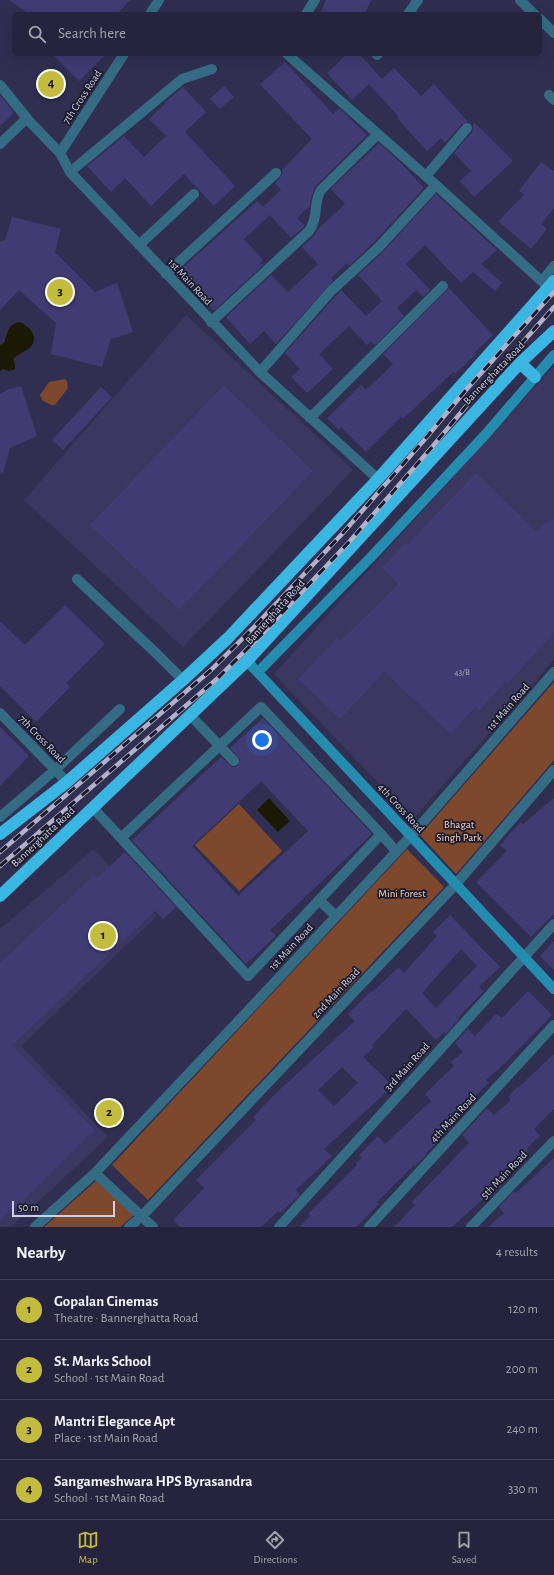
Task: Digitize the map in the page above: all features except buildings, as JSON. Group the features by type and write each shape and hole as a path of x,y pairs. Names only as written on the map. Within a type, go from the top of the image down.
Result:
{"highway":[{"name":"Bannerghatta Road","path":"0,834 67,782 183,680 228,638 378,479 550,285"},
{"name":"Bannerghatta Road","path":"0,896 247,661 520,363 554,331"},
{"path":"520,363 535,377"}],"street":[{"path":"151,12 159,0"},
{"path":"307,12 315,0"},
{"path":"409,12 418,0"},
{"path":"520,0 532,12"},
{"path":"542,21 554,33"},
{"name":"7th Cross Road","path":"60,153 123,56"},
{"path":"289,56 550,285 554,266"},
{"path":"70,172 182,79 212,69"},
{"name":"1st Main Road","path":"0,85 27,118 60,153 70,172 211,322 260,372 378,479"},
{"path":"0,144 27,118"},
{"path":"426,176 467,128"},
{"path":"211,322 309,231 316,221 318,196 322,190 378,134"},
{"path":"166,274 276,173"},
{"path":"260,372 331,291 379,247 436,185"},
{"path":"139,245 194,194"},
{"path":"310,418 443,286"},
{"path":"258,672 373,555 485,435 554,355"},
{"path":"77,578 183,680"},
{"name":"4th Cross Road","path":"247,661 554,989"},
{"name":"1st Main Road","path":"35,1227 96,1173 411,836 554,672"},
{"path":"121,838 261,707 396,851"},
{"path":"0,817 55,770 120,709"},
{"name":"7th Cross Road","path":"0,712 67,782"},
{"path":"190,715 234,761"},
{"name":"2nd Main Road","path":"129,1227 142,1216 456,884 554,770"},
{"path":"93,808 248,976 381,834"},
{"path":"319,900 336,916"},
{"name":"3rd Main Road","path":"279,1227 523,956 554,924"},
{"name":"4th Main Road","path":"369,1227 554,1025"},
{"name":"5th Main Road","path":"470,1227 554,1140"},
{"path":"96,1173 153,1227"}],"shaded area":[{"path":"186,315 353,470 183,647 24,500"},
{"path":"20,322 31,331 34,342 27,350 13,359 15,369 9,371 3,369 0,371 0,345 4,343 10,327"},
{"path":"554,366 554,660 413,819 274,674"},
{"path":"269,798 290,821 278,832 257,810"},
{"path":"94,849 157,916 21,1046 108,1137 11,1227 0,1227 0,929"}],"green space":[{"path":"65,379 67,381 68,388 55,405 51,405 42,400 40,395 49,382"},
{"name":"Mini Forest","path":"554,682 554,760 456,874 420,835"},
{"path":"239,804 282,851 239,891 195,845"},
{"name":"Mini Forest","path":"407,849 444,887 148,1200 112,1165"},
{"path":"97,1180 134,1215 120,1227 44,1227"}],"railway":[{"path":"0,852 211,670 255,626 342,534 465,391 554,292"},
{"path":"0,866 218,678 263,633 350,541 473,398 554,307"}],"place":[{"name":"Sangameshwara HPS Byrasandra","path":"51,84"},
{"name":"Mantri Elegance Apt","path":"60,292"},
{"name":"Gopalan Cinemas","path":"103,936"},
{"name":"St. Marks School","path":"109,1113"}],"park label":[{"name":"Bhagat Singh Park","path":"459,830"}]}
